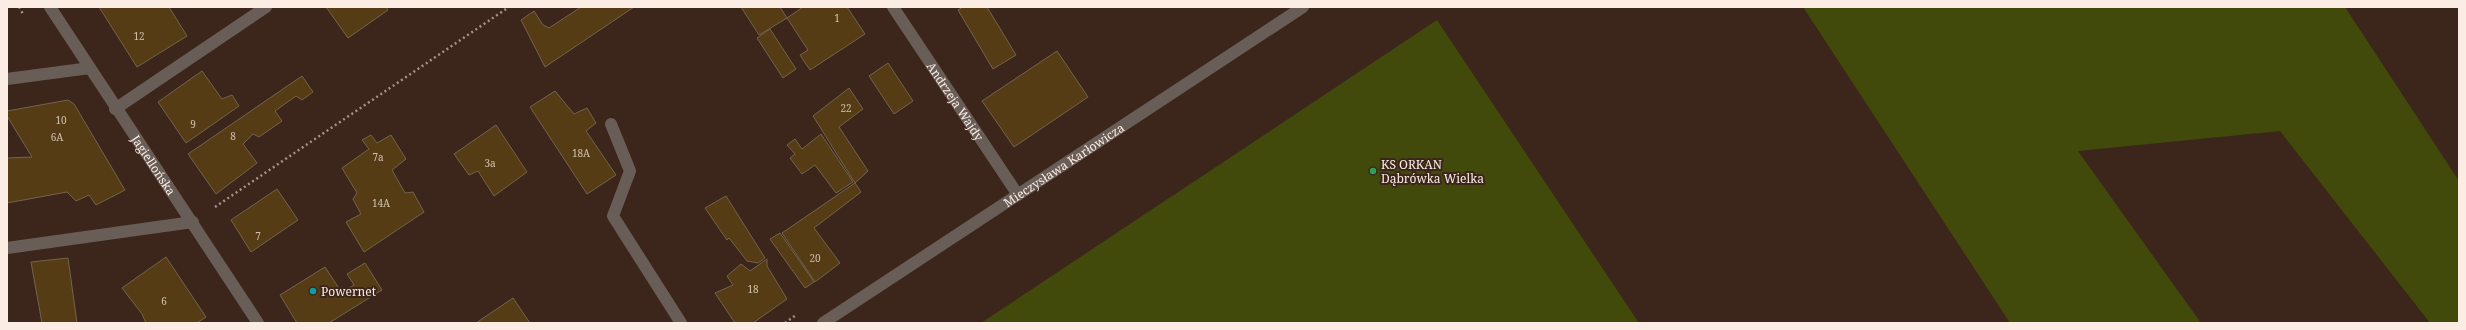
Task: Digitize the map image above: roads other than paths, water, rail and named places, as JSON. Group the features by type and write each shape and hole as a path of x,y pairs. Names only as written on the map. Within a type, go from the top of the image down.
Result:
{"street":[{"name":"Jagiellońska","path":"50,7 115,109 193,222 258,323"},
{"path":"115,109 266,7"},
{"name":"Andrzeja Wajdy","path":"894,7 1018,195"},
{"name":"Mieczysława Karłowicza","path":"823,323 1303,7"},
{"path":"7,79 90,68"},
{"path":"611,124 630,171 613,216 681,323"},
{"path":"7,248 193,222"}],"place":[{"name":"KS ORKAN Dąbrówka Wielka","path":"1373,171"},
{"name":"Powernet","path":"313,291"}]}
